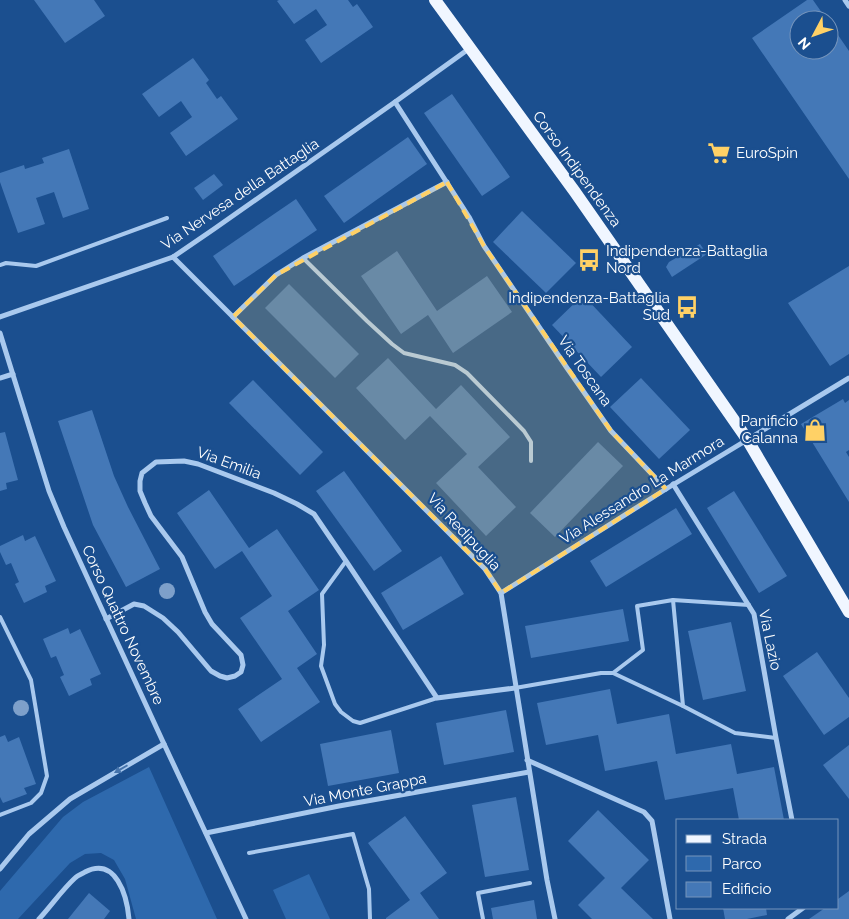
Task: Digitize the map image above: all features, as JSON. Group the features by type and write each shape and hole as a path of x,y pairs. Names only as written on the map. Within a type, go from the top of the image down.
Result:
{"main road":[{"name":"Corso Indipendenza","path":"435,0 575,192 747,439 849,612"}],"street":[{"path":"845,0 849,6"},
{"name":"Via Nervesa della Battaglia","path":"0,317 173,257 395,102 470,47"},
{"name":"Via Toscana","path":"395,102 469,217 484,246 595,407 612,431 666,488"},
{"path":"232,317 276,274 446,182"},
{"name":"Via Redipuglia","path":"173,257 485,568 500,593 555,919"},
{"name":"Corso Quattro Novembre","path":"0,333 49,491 106,619 246,919"},
{"path":"0,378 13,374"},
{"name":"Via Alessandro La Marmora","path":"500,593 666,488 849,378"},
{"name":"Via Emilia","path":"106,619 134,604 144,606 163,618 178,632 211,671 227,678 235,676 240,672 243,665 241,656 212,624 182,558 162,531 140,491 142,473 156,462 184,461 198,464 274,493 314,514 437,698"},
{"name":"Via Lazio","path":"674,484 754,614 792,819"},
{"path":"437,698 515,688"},
{"path":"0,869 29,834 70,798 164,744"},
{"path":"527,760 644,812 652,821 670,919"},
{"name":"Via Monte Grappa","path":"206,833 339,806 529,772"},
{"path":"39,919 76,876 92,868 103,868 119,882 128,909 129,919"},
{"path":"788,919 802,909"}],"lane":[{"path":"0,265 6,263 36,266 167,218"},
{"path":"303,258 367,321 404,353 455,365 467,373 524,430 531,442 531,461"},
{"path":"346,561 322,594 324,645 321,666 341,712 360,723 437,698"},
{"path":"613,673 643,650 637,606 673,600 749,605"},
{"path":"673,600 683,706"},
{"path":"0,617 31,680 47,776 41,793 31,803 0,815"},
{"path":"515,688 601,673 613,673 736,733 776,738"},
{"path":"249,853 353,834 369,889 370,919"},
{"path":"483,919 478,894 530,883"}],"highlighted area":[{"path":"447,182 484,246 611,431 666,489 501,593 485,569 233,317 276,275"}],"green space":[{"path":"149,767 217,919 136,919 125,879 114,860 101,853 85,854 70,863 18,919 0,919 0,891 63,817 83,802"},
{"path":"309,874 330,919 286,919 273,890"}],"building":[{"path":"34,0 94,0 105,16 65,43"},
{"path":"348,0 353,7 357,4 373,27 321,63 305,40 327,25 316,9 294,24 277,1"},
{"path":"807,0 813,0 820,10 793,10"},
{"path":"789,12 789,60 839,60 839,36 849,51 849,179 752,38"},
{"path":"193,58 209,80 206,83 217,99 221,96 238,119 186,156 170,133 192,117 181,101 159,117 142,94"},
{"path":"452,94 510,177 482,196 424,113"},
{"path":"408,137 427,164 344,223 324,196"},
{"path":"69,149 89,209 63,218 54,192 36,198 45,224 18,233 0,182 0,173 24,165 25,169 44,163 42,158"},
{"path":"214,174 223,185 203,200 194,188"},
{"path":"296,199 317,230 234,286 213,256"},
{"path":"522,211 576,263 546,293 493,242"},
{"path":"700,244 707,254 672,277 666,267 669,262"},
{"path":"397,251 437,311 487,276 512,312 453,353 428,315 401,334 361,276"},
{"path":"849,266 849,354 830,366 788,303"},
{"path":"289,284 359,354 335,378 265,308"},
{"path":"583,295 632,347 601,377 552,325"},
{"path":"388,358 436,409 461,385 510,437 478,467 516,507 486,536 436,483 467,454 430,416 405,440 356,388"},
{"path":"641,378 690,430 659,459 610,407"},
{"path":"253,380 323,452 300,475 229,403"},
{"path":"843,399 845,403 849,400 849,450 846,452 849,457 849,502 801,424"},
{"path":"92,410 114,476 160,569 126,587 93,525 58,421"},
{"path":"5,432 18,480 6,483 7,489 0,491 0,433"},
{"path":"598,442 623,466 555,537 530,513"},
{"path":"344,471 402,551 374,571 316,491"},
{"path":"209,490 249,548 277,529 319,590 288,611 317,654 297,668 320,702 261,742 238,709 282,679 240,618 272,596 242,551 215,569 177,513"},
{"path":"734,491 787,576 759,593 707,508"},
{"path":"676,508 692,534 606,587 590,561"},
{"path":"23,535 25,541 35,536 56,581 45,586 47,592 24,603 15,584 19,582 11,563 6,565 0,552 0,546"},
{"path":"441,556 464,594 403,630 381,593"},
{"path":"623,609 629,641 531,658 525,626"},
{"path":"731,622 746,691 703,700 688,631"},
{"path":"68,628 70,634 80,629 101,674 90,679 92,685 69,696 60,677 64,675 56,656 51,658 43,639"},
{"path":"817,652 849,698 849,717 824,735 783,676"},
{"path":"610,689 617,724 669,714 676,754 731,744 737,774 774,767 784,819 739,819 733,788 665,800 657,761 605,771 598,735 546,745 537,703"},
{"path":"506,710 514,752 444,765 436,723"},
{"path":"391,730 399,773 328,786 320,744"},
{"path":"5,735 8,742 19,737 36,784 24,788 27,794 3,803 0,797 0,737"},
{"path":"849,745 849,799 823,765"},
{"path":"516,797 529,870 485,877 472,805"},
{"path":"598,810 649,860 621,888 653,919 592,919 578,905 605,878 568,841"},
{"path":"405,816 447,873 420,893 439,919 386,919 410,900 368,843"},
{"path":"849,891 849,919 809,919 824,909 839,909 839,898"},
{"path":"89,893 110,911 104,919 68,919"},
{"path":"534,900 537,919 493,919 491,908"},
{"path":"723,909 766,909 767,915 747,919 725,919"}],"place":[{"name":"EuroSpin","path":"719,153"},
{"name":"Indipendenza-Battaglia Nord","path":"589,260"},
{"name":"Indipendenza-Battaglia Sud","path":"687,307"},
{"name":"Panificio Calanna","path":"815,430"}]}
